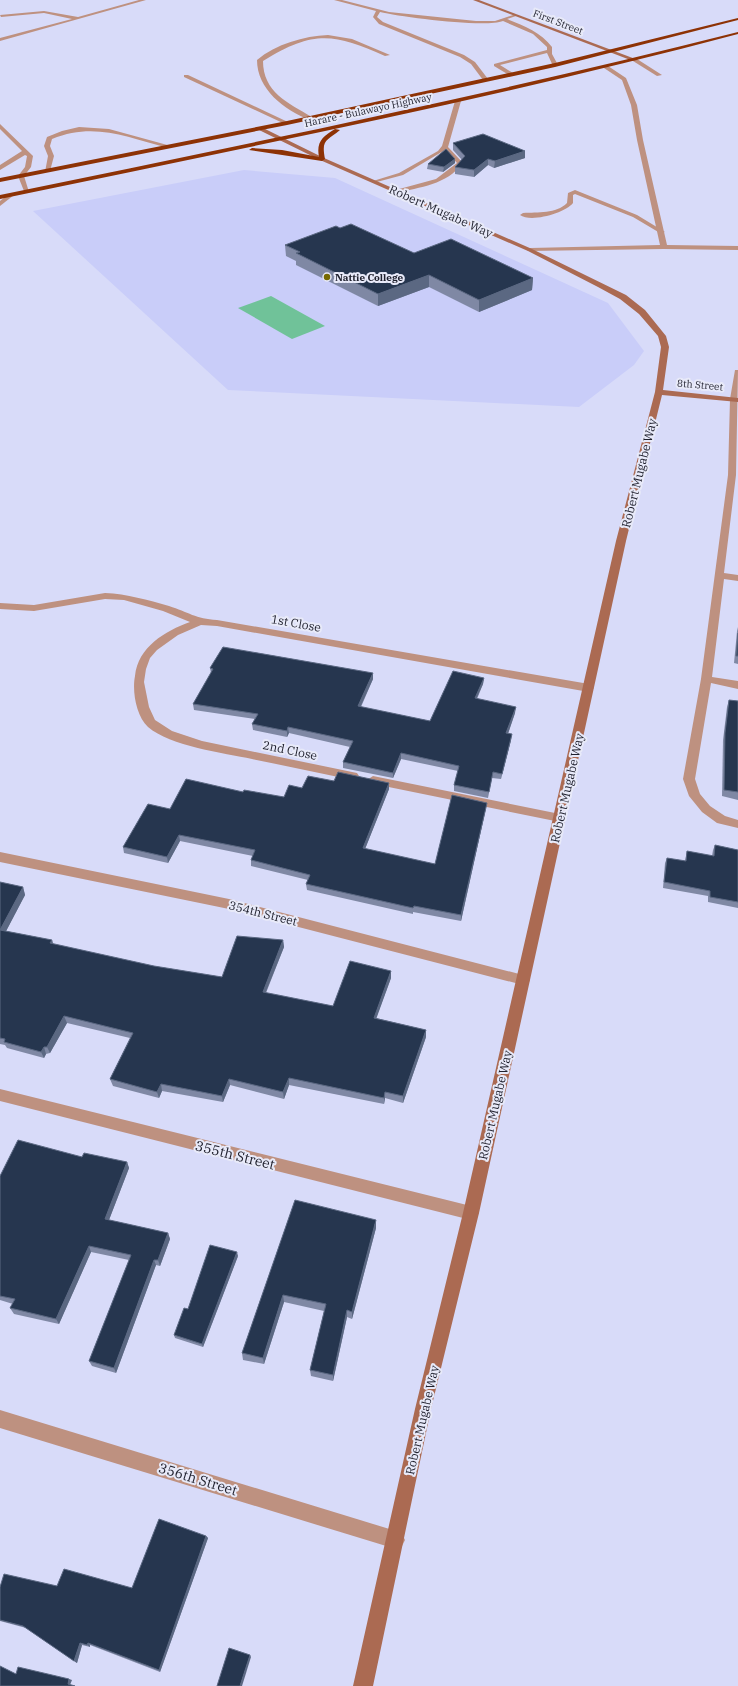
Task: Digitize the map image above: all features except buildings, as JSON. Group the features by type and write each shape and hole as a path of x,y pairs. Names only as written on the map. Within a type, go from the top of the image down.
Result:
{"highway":[{"name":"Harare - Bulawayo Highway","path":"0,180 287,123 554,65 612,52 738,19"},
{"name":"Harare - Bulawayo Highway","path":"0,197 458,101 606,67 738,34"},
{"path":"232,149 271,151 322,159 320,147 321,142 328,135 346,124"}],"street":[{"path":"0,40 144,0"},
{"path":"336,0 378,12 488,23 514,15"},
{"name":"First Street","path":"475,0 635,60"},
{"path":"1,16 44,12 78,18"},
{"path":"378,12 375,17 381,23 462,56 473,63 485,79"},
{"path":"503,19 524,28 545,41 550,46 548,51 554,65"},
{"path":"310,118 278,99 271,92 260,76 260,60 285,47 307,39 321,37 344,39 387,55"},
{"path":"511,74 496,65 548,51"},
{"path":"635,60 659,75"},
{"path":"606,67 624,79 634,105 640,140 662,232 664,247"},
{"path":"186,76 287,123"},
{"path":"375,182 401,174 432,158 445,147 458,101"},
{"path":"0,126 30,156 31,161 21,176 27,191"},
{"path":"47,171 51,156 47,146 50,138 59,133 76,129 92,127 110,130 168,146"},
{"name":"Robert Mugabe Way","path":"259,128 322,159 530,250 601,285 623,297 642,312 662,336 665,347 659,392 622,541 471,1213 424,1409 364,1686"},
{"path":"395,191 439,181 447,177 460,163 445,147"},
{"path":"0,168 18,158 26,151"},
{"path":"523,215 544,214 564,209 570,203 570,194 575,192 635,216 662,232"},
{"path":"0,204 11,194"},
{"path":"530,250 664,247 738,248"},
{"path":"738,372 736,399 735,476 719,575 706,679 689,779 695,796 706,809 721,820 738,824"},
{"name":"8th Street","path":"659,392 736,399"},
{"path":"719,575 738,578"},
{"name":"1st Close","path":"0,606 34,608 105,596 124,597 167,609 200,622 224,624 589,688"},
{"name":"2nd Close","path":"200,622 180,628 157,642 144,659 140,675 139,691 144,710 151,723 164,731 202,745 560,818"},
{"path":"706,679 738,684"},
{"name":"354th Street","path":"0,857 229,904 523,980"},
{"name":"355th Street","path":"0,1095 471,1213"},
{"name":"356th Street","path":"0,1419 396,1540"}],"shaded area":[{"name":"Nattie College","path":"244,170 335,178 608,303 644,351 634,365 579,407 228,390 33,211"}],"green space":[{"path":"271,296 325,326 292,339 238,308"}],"place":[{"name":"Nattie College","path":"327,277"}]}
